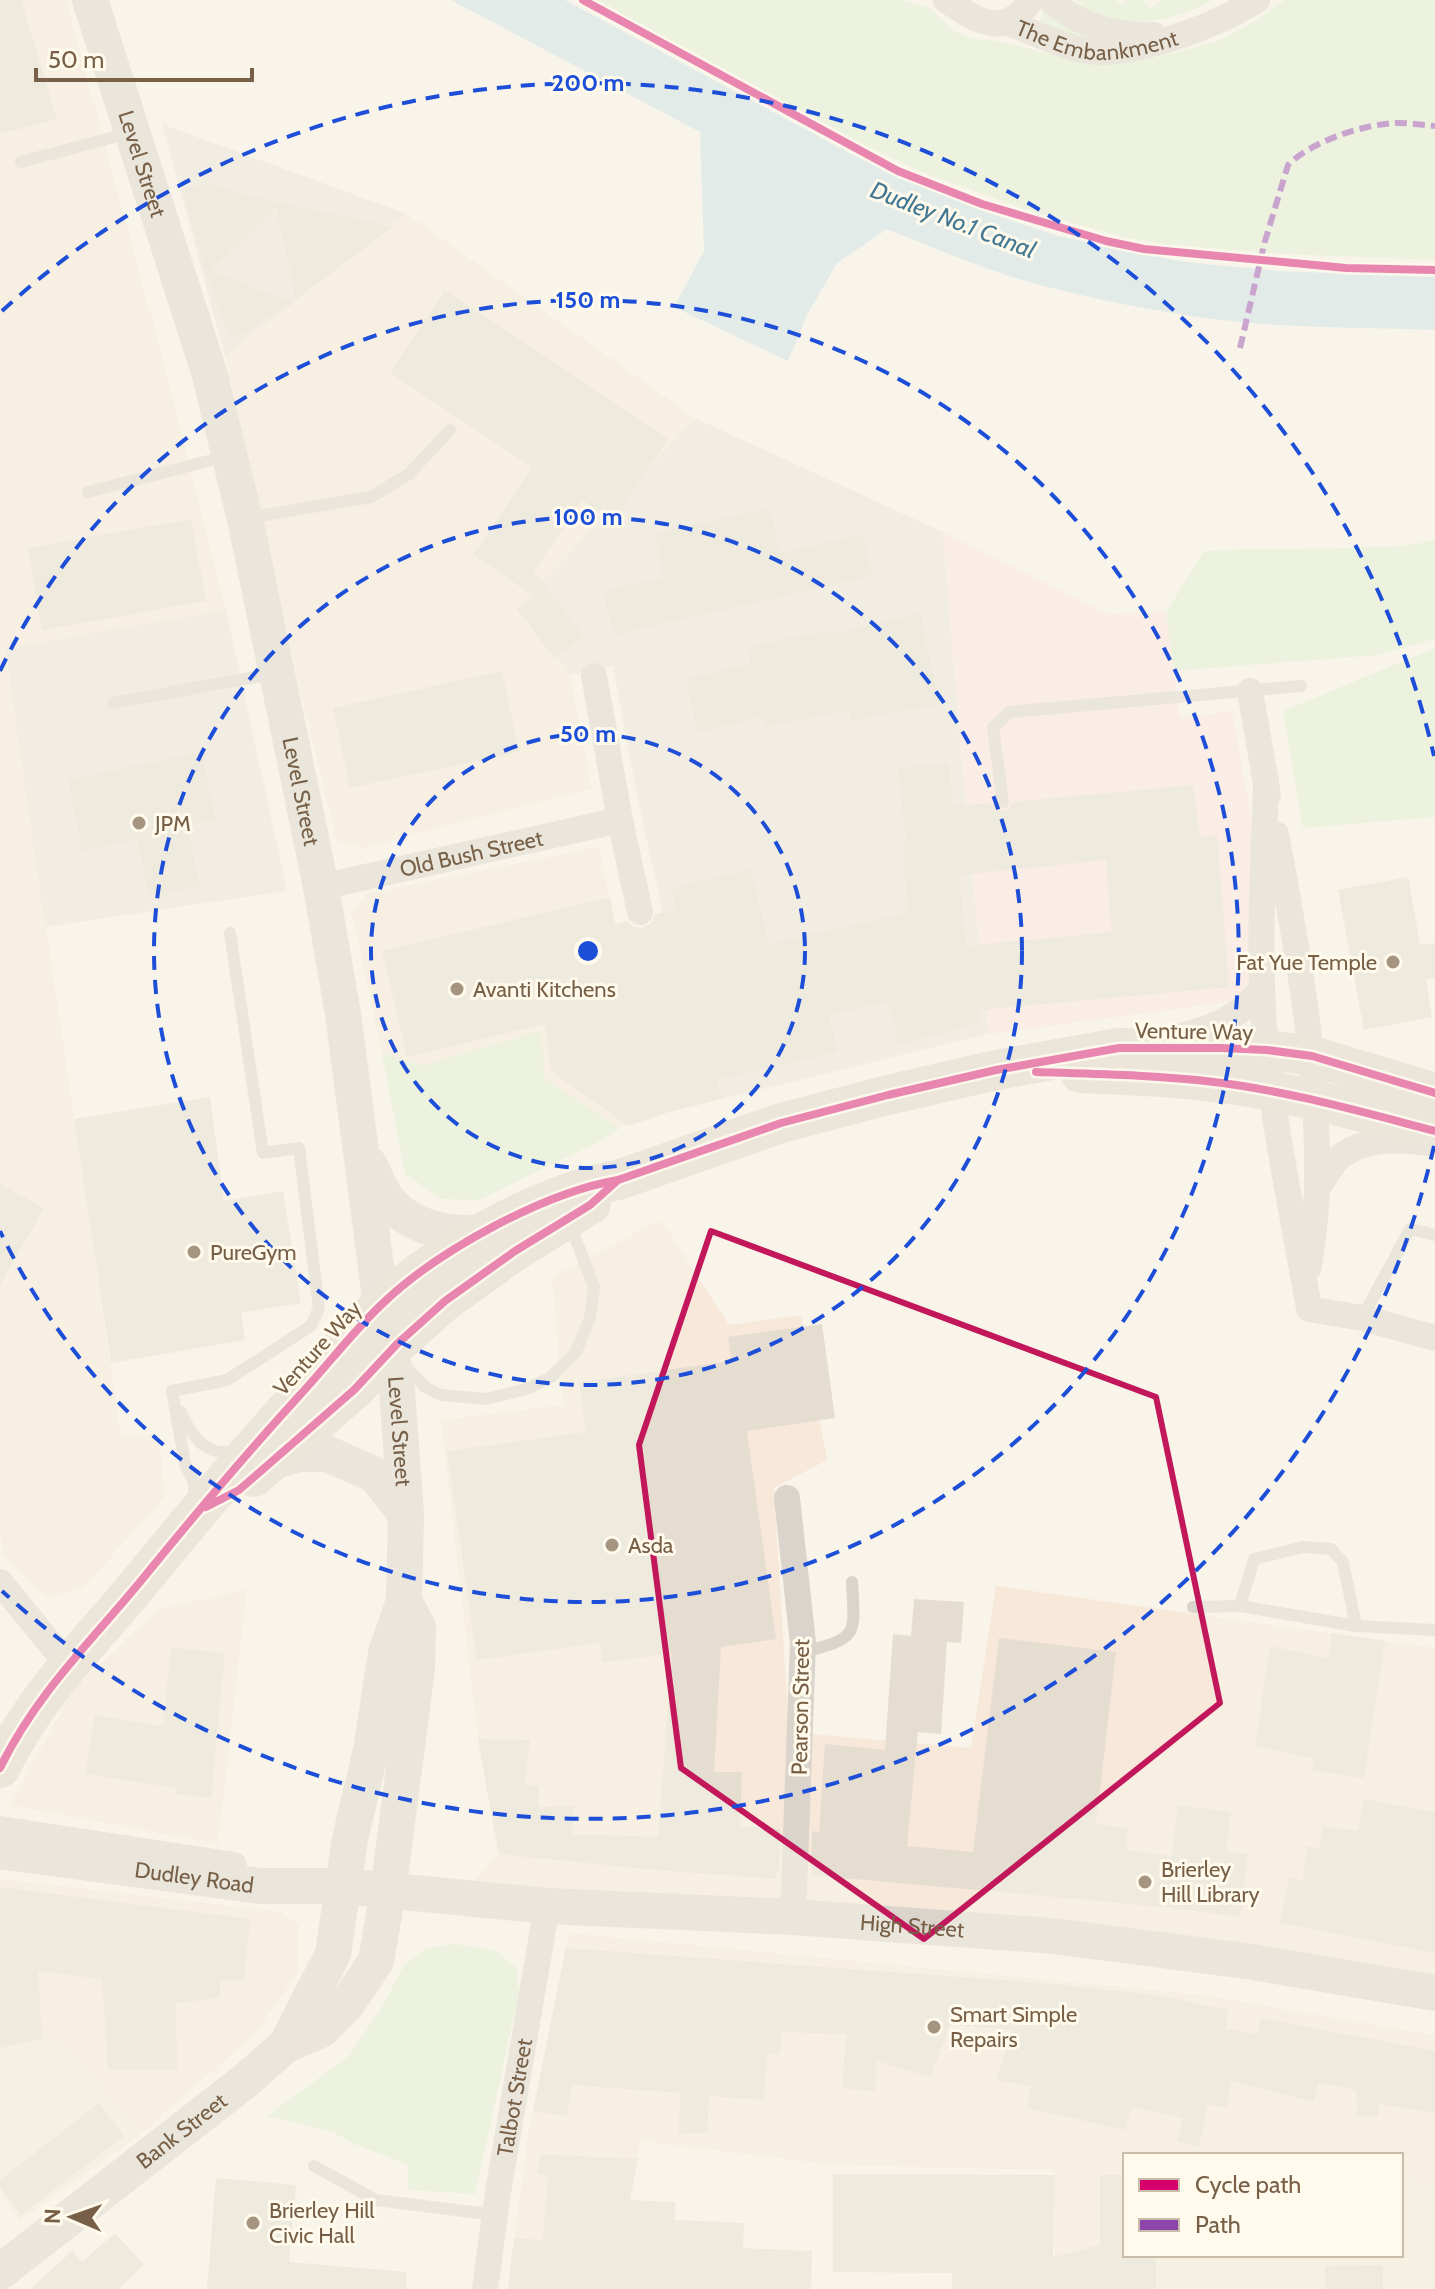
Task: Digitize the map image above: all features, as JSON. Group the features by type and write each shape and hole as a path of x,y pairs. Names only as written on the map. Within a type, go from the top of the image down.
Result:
{"main road":[{"name":"Venture Way","path":"262,1454 381,1305 482,1232 563,1208 590,1205 618,1180 781,1123 996,1070 1119,1048 1267,1050 1312,1056 1435,1093"},
{"name":"Venture Way","path":"996,1070 1213,1082 1314,1101 1435,1131"},
{"name":"Venture Way","path":"0,1768 14,1739 67,1664 148,1573 197,1511 262,1454 354,1390 445,1301 515,1251 563,1208"},
{"path":"0,1727 67,1664"}],"street":[{"name":"Level Street","path":"90,0 191,312 245,519 321,887 343,1014 381,1305 396,1376 406,1514 404,1601 386,1653 371,1750 350,1839 343,1886"},
{"name":"The Embankment","path":"955,4 975,20 995,24 1018,16 1031,0"},
{"name":"The Embankment","path":"1051,0 1076,19 1101,28 1145,35 1189,32"},
{"name":"The Embankment","path":"1005,22 1082,50 1119,51 1229,18 1257,0"},
{"path":"594,676 640,912"},
{"path":"1250,691 1303,980 1312,1056 1317,1189 1306,1294"},
{"path":"1266,781 1262,988 1267,1050 1279,1149 1309,1309 1362,1318 1435,1338"},
{"name":"Old Bush Street","path":"321,887 620,820"},
{"path":"1119,1048 1208,1030 1252,1003 1262,988"},
{"path":"1271,1092 1312,1056"},
{"path":"1317,1189 1341,1157 1369,1143 1403,1140 1435,1143"},
{"path":"360,1145 388,1202 415,1222 461,1235 482,1232"},
{"path":"262,1454 328,1454 375,1475 406,1514"},
{"name":"Pearson Street","path":"787,1498 803,1652 793,1917"},
{"path":"0,1582 67,1664"},
{"name":"Level Street","path":"388,1892 417,1669 418,1627 404,1601"},
{"path":"0,1829 267,1870 343,1886"},
{"name":"Dudley Road","path":"0,1851 260,1886 343,1886 388,1892"},
{"name":"Bank Street","path":"286,2045 333,1954 343,1886"},
{"name":"Bank Street","path":"0,2272 245,2081 286,2045 321,2030 347,2004 376,1961 388,1892"},
{"name":"High Street","path":"388,1892 547,1906 793,1917 1053,1936 1253,1962 1435,1993"},
{"name":"Talbot Street","path":"485,2289 547,1906"}],"lane":[{"path":"21,162 131,133"},
{"path":"245,519 371,497 409,474 450,430"},
{"path":"88,492 230,456"},
{"path":"113,703 276,674"},
{"path":"1003,802 993,728 1009,712 1301,686"},
{"path":"172,1391 227,1380 311,1326 319,1308 299,1148 263,1153 230,933"},
{"path":"391,1351 425,1387 441,1395 485,1399 527,1389 551,1377 576,1352 590,1318 594,1287 563,1208"},
{"path":"1362,1318 1410,1229 1435,1235"},
{"path":"172,1391 190,1433 200,1444 216,1451 262,1454"},
{"path":"172,1391 197,1511"},
{"path":"1240,1606 1254,1559 1303,1547 1331,1549 1343,1562 1356,1626"},
{"path":"803,1652 830,1645 849,1635 855,1626 852,1582"},
{"path":"1193,1607 1240,1606 1356,1626 1435,1630"},
{"path":"314,2166 376,2200 496,2215"}],"highlighted area":[{"path":"711,1231 1156,1397 1220,1703 924,1939 681,1768 639,1445"}],"shaded area":[{"path":"0,0 66,0 172,394 226,610 5,648 121,1437 158,1434 165,1497 84,1587 46,1597 2,1554 0,1527"},
{"path":"162,124 407,214 225,356"},
{"path":"407,214 695,418 517,609 570,675 592,789 361,848 337,841 225,356"},
{"path":"695,418 943,532 988,1034 722,1099 694,1103 663,913 613,666 570,675 517,609"},
{"path":"943,532 1108,614 1166,612 1180,718 1232,711 1252,822 1254,973 1243,993 1228,1002 988,1034"},
{"path":"226,610 287,891 45,927 5,648"},
{"path":"598,847 662,1116 620,1128 544,1079 540,1032 424,1065 382,1053 352,914 366,894"},
{"path":"661,1220 729,1325 801,1315 827,1460 774,1488 789,1732 971,1748 996,1586 1435,1648 1435,1993 1253,1962 459,1898 498,1854 478,1739 441,1420 563,1405 552,1276"},
{"path":"247,1589 218,1844 10,1805 72,1691 157,1610"},
{"path":"0,1879 282,1912 299,1925 299,1971 256,2033 142,2133 58,2036 0,2048"},
{"path":"569,1933 1202,1995 1435,2035 1435,2184 1403,2178 1403,2153 1123,2153 1123,2175 1100,2175 1101,2289 1055,2289 1054,2170 835,2165 640,2141 630,2200 627,2289 508,2289 528,2135"},
{"path":"57,2035 142,2133 20,2221 0,2190 0,2048"},
{"path":"1403,2178 1435,2184 1435,2289 1156,2289 1156,2257 1403,2257"}],"green space":[{"path":"597,0 903,0 929,8 954,31 973,39 998,41 1088,63 1122,63 1218,41 1257,20 1284,0 1435,0 1435,260 1282,254 1164,244 1122,237 1024,209 919,171 870,148"},
{"path":"1076,0 1116,0 1121,5 1127,0 1143,0 1150,9 1161,0 1212,0 1162,19 1124,22 1090,11"},
{"path":"1044,10 1099,39 1077,42 1040,21"},
{"path":"1435,539 1435,639 1378,655 1174,671 1166,612 1204,551 1393,546"},
{"path":"1435,648 1435,817 1303,828 1283,711"},
{"path":"540,1031 545,1079 620,1128 602,1140 479,1200 442,1199 405,1174 382,1053 424,1065"},
{"path":"455,1944 497,1951 517,1969 519,1993 475,2194 408,2190 408,2165 352,2143 333,2132 267,2116 349,2056 382,2007 404,1965 427,1948"}],"water":[{"name":"Dudley No.1 Canal","path":"451,0 565,0 855,156 986,212 1058,236 1214,265 1280,271 1435,277 1435,330 1276,325 1155,310 1036,284 961,259 887,229 837,263 807,315 788,361 674,307 704,251 700,132"}],"building":[{"path":"0,0 21,0 57,119 0,134"},
{"path":"213,183 251,196 393,227 296,299 276,208 211,271 294,303 231,340 205,269 182,189"},
{"path":"445,290 668,439 616,517 607,517 582,500 534,571 584,636 554,658 517,609 534,596 473,555 532,467 390,373"},
{"path":"770,508 780,553 862,534 872,576 614,635 603,590 664,578 654,534"},
{"path":"191,519 206,601 42,630 28,548"},
{"path":"920,613 940,704 850,721 849,710 765,727 763,717 697,733 686,679 751,663 747,646 831,630 832,634"},
{"path":"502,671 519,752 350,788 333,708"},
{"name":"JPM","path":"201,752 216,820 187,826 200,886 149,896 137,839 82,851 68,780"},
{"path":"949,763 953,806 994,803 996,808 1003,811 1009,809 1012,802 1193,785 1200,837 1217,835 1229,987 977,1010 981,1023 899,1044 888,1002 829,1015 837,1052 717,1080 722,1099 661,1114 628,1126 551,1071 545,1024 407,1057 382,951 610,897 615,924 627,921 634,927 643,928 651,923 655,914 676,909 672,888 751,869 769,944 908,913 902,843 906,843 898,768","holes":["1106,860 1112,932 966,946 959,875"]},
{"name":"Fat Yue Temple","path":"1408,877 1420,945 1435,943 1435,978 1426,980 1432,1017 1364,1030 1338,890"},
{"name":"PureGym","path":"210,1097 224,1201 283,1191 301,1303 241,1313 245,1340 111,1363 74,1119"},
{"path":"0,1184 44,1208 0,1285"},
{"name":"Asda","path":"822,1324 835,1418 747,1431 776,1639 721,1647 714,1772 742,1772 740,1826 780,1829 779,1873 776,1872 776,1879 499,1854 478,1739 530,1740 525,1785 539,1786 539,1807 574,1806 572,1834 658,1837 672,1653 602,1663 600,1643 477,1660 447,1451 586,1432 579,1382 732,1361 728,1337"},
{"path":"914,1599 964,1602 961,1643 947,1642 941,1734 918,1732 907,1846 973,1852 999,1638 1116,1652 1096,1824 1128,1828 1126,1850 1172,1856 1178,1805 1231,1812 1226,1851 1248,1854 1240,1917 1164,1907 811,1875 812,1831 819,1832 825,1744 885,1750 893,1634 911,1636"},
{"path":"1332,1633 1385,1641 1364,1778 1312,1771 1314,1759 1255,1746 1270,1646 1328,1658"},
{"path":"171,1647 225,1653 211,1798 176,1794 177,1788 85,1774 95,1715 163,1726"},
{"path":"1363,1799 1435,1812 1435,1953 1280,1923 1289,1878 1303,1880 1307,1846 1320,1848 1323,1826 1358,1831"},
{"path":"0,1887 250,1919 244,1981 220,1980 220,1998 176,2003 177,2070 108,2070 102,1979 38,1971 42,2039 0,2048"},
{"path":"566,1948 1055,1984 1155,1995 1228,2010 1226,2029 1258,2034 1261,2018 1435,2051 1435,2113 1379,2104 1378,2116 1357,2117 1356,2090 1318,2083 1314,2102 1232,2081 1226,2108 1208,2104 1199,2147 1177,2142 1183,2118 1132,2107 1125,2130 1027,2108 1031,2086 996,2080 1013,2030 950,2025 930,2077 877,2061 875,2091 842,2088 846,2034 782,2032 780,2055 767,2053 764,2100 709,2096 707,2133 678,2134 681,2093 572,2085 567,2116 533,2111"},
{"path":"99,2103 124,2136 21,2215 0,2188 0,2180"},
{"path":"540,2154 638,2159 630,2200 675,2202 675,2220 744,2223 743,2248 812,2251 811,2289 508,2289 514,2238 543,2240 548,2176 537,2174"},
{"path":"833,2174 1055,2175 1053,2257 1100,2245 1100,2175 1123,2175 1123,2257 1156,2257 1156,2289 952,2289 952,2273 833,2272"},
{"name":"Brierley Hill Civic Hall","path":"216,2178 296,2185 289,2262 407,2272 406,2289 207,2289"},
{"path":"115,2233 144,2265 118,2289 30,2289 72,2251 82,2262"},
{"path":"1383,2265 1383,2289 1325,2289 1325,2266"}],"marked path":[{"path":"1240,348 1265,241 1288,165 1324,141 1354,130 1397,123 1435,126"}],"cycle path":[{"path":"583,0 898,171 982,204 1106,241 1144,249 1346,268 1435,270"},
{"path":"0,1768 32,1714 69,1665 369,1317 430,1265 524,1211 781,1123 996,1070 1119,1048 1221,1048 1312,1056 1435,1093"},
{"path":"1036,1072 1170,1078 1242,1086 1435,1131"},
{"path":"206,1507 239,1490 354,1390 397,1344 445,1301 515,1251 590,1205 618,1180"}],"place":[{"name":"JPM","path":"139,823"},
{"name":"Fat Yue Temple","path":"1393,962"},
{"name":"Avanti Kitchens","path":"457,989"},
{"name":"PureGym","path":"194,1252"},
{"name":"Asda","path":"612,1545"},
{"name":"Brierley Hill Library","path":"1145,1882"},
{"name":"Smart Simple Repairs","path":"934,2027"},
{"name":"Brierley Hill Civic Hall","path":"253,2223"}]}
